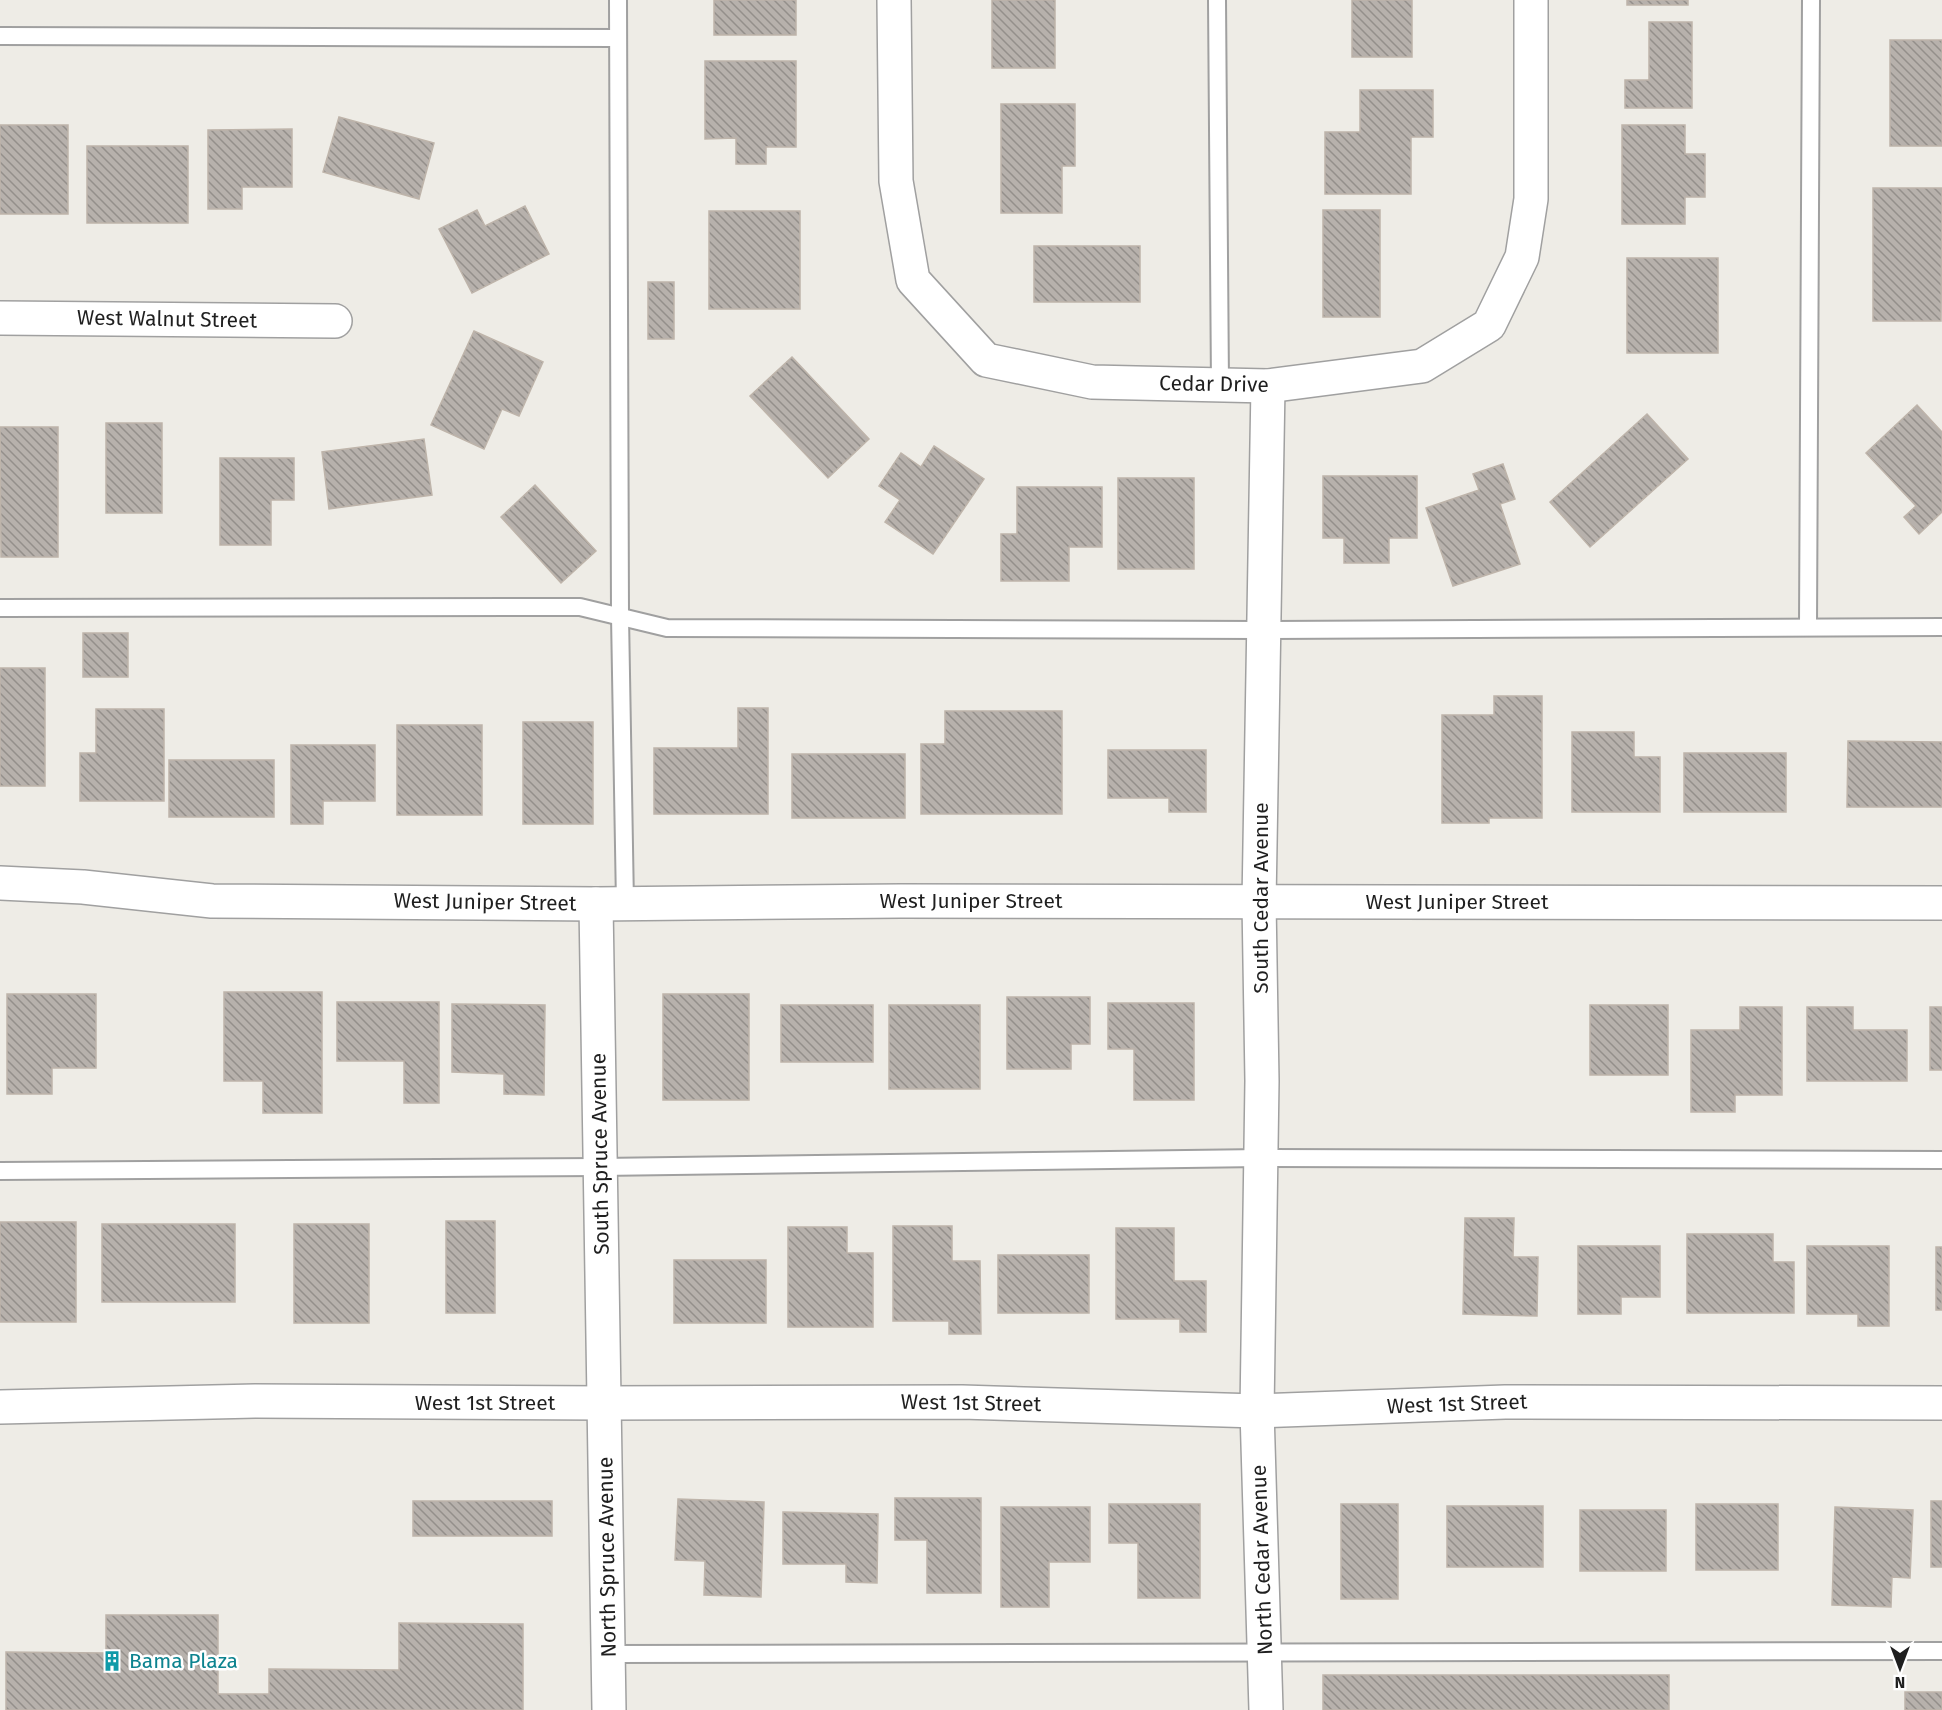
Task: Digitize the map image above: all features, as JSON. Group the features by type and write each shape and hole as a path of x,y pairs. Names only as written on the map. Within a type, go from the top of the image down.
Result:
{"street":[{"name":"Cedar Drive","path":"894,0 896,180 913,280 986,360 1092,382 1268,386 1422,366 1489,324 1522,257 1531,199 1531,0"},
{"name":"West Walnut Street","path":"0,318 335,321"},
{"name":"South Cedar Avenue","path":"1257,1411 1262,1081 1258,902 1268,386"},
{"name":"West Juniper Street","path":"0,883 83,887 212,901 610,904 901,901 1942,903"},
{"name":"South Spruce Avenue","path":"604,1403 600,1167 610,904"},
{"name":"West 1st Street","path":"0,1407 255,1401 962,1402 1257,1411 1505,1402 1942,1403"},
{"name":"North Spruce Avenue","path":"604,1403 609,1710"},
{"name":"North Cedar Avenue","path":"1257,1411 1266,1710"}],"lane":[{"path":"610,904 620,616 618,0"},
{"path":"1217,0 1220,385"},
{"path":"1808,627 1811,0"},
{"path":"0,36 618,39"},
{"path":"0,608 580,607 667,628 1264,630 1942,627"},
{"path":"0,1171 600,1167 1261,1158 1942,1160"},
{"path":"608,1654 1942,1651"}],"building":[{"path":"714,0 796,0 796,35 714,35"},
{"path":"992,0 1055,0 1055,68 992,68"},
{"path":"1352,0 1412,0 1412,57 1352,57"},
{"path":"1627,0 1688,0 1688,5 1627,5"},
{"path":"1649,22 1692,22 1692,108 1625,108 1625,80 1649,80"},
{"path":"1890,40 1942,40 1942,146 1890,146"},
{"path":"705,61 796,61 796,147 766,147 766,164 736,164 736,138 705,139"},
{"path":"1360,90 1433,90 1433,137 1411,137 1411,194 1325,194 1325,132 1360,132"},
{"path":"1001,104 1075,104 1075,166 1062,166 1062,213 1001,213"},
{"path":"339,117 434,143 419,199 323,172"},
{"path":"0,125 68,125 68,214 0,214"},
{"path":"1622,125 1685,125 1685,154 1705,154 1705,197 1685,197 1685,224 1622,224"},
{"path":"292,129 292,187 242,187 242,209 208,209 208,130"},
{"path":"87,146 188,146 188,223 87,223"},
{"path":"1873,188 1942,188 1941,321 1873,321"},
{"path":"525,206 549,254 472,293 439,229 477,210 485,226"},
{"path":"1323,210 1380,210 1380,317 1323,317"},
{"path":"709,211 800,211 800,309 709,309"},
{"path":"1034,246 1140,246 1140,302 1034,302"},
{"path":"1627,258 1718,258 1718,353 1627,353"},
{"path":"648,282 674,282 674,339 648,339"},
{"path":"474,331 543,362 519,416 502,409 484,449 431,425"},
{"path":"792,357 869,439 828,478 750,396"},
{"path":"1917,405 1942,432 1942,512 1919,534 1904,517 1916,506 1866,453"},
{"path":"1647,414 1688,459 1590,547 1550,502"},
{"path":"106,423 162,423 162,513 106,513"},
{"path":"0,427 58,427 58,557 1,557"},
{"path":"424,439 432,495 329,509 322,452"},
{"path":"934,446 984,479 933,554 885,522 900,500 879,486 901,453 921,467"},
{"path":"220,458 294,458 294,500 271,500 271,545 220,545"},
{"path":"1503,464 1515,499 1500,504 1520,564 1453,586 1426,508 1479,490 1473,474"},
{"path":"1323,476 1417,476 1417,538 1389,538 1389,563 1344,563 1344,538 1323,538"},
{"path":"1118,478 1194,478 1194,569 1118,569"},
{"path":"535,485 596,551 561,583 501,517"},
{"path":"1017,487 1102,487 1102,547 1069,547 1069,581 1001,581 1001,534 1017,534"},
{"path":"83,633 128,633 128,677 83,677"},
{"path":"0,668 45,668 45,786 0,786"},
{"path":"1494,696 1542,696 1542,818 1489,818 1489,823 1442,823 1442,715 1494,715"},
{"path":"738,708 768,708 768,814 654,814 654,748 738,748"},
{"path":"96,709 164,709 164,801 80,801 80,753 96,753"},
{"path":"945,711 1062,711 1062,814 921,814 921,744 945,744"},
{"path":"523,722 593,722 593,824 523,824"},
{"path":"397,725 482,725 482,815 397,815"},
{"path":"1572,732 1634,732 1634,757 1660,757 1660,812 1572,812"},
{"path":"1848,741 1942,742 1942,807 1847,807"},
{"path":"291,745 375,745 375,801 323,801 323,824 291,824"},
{"path":"1108,750 1206,750 1206,812 1169,812 1169,798 1108,798"},
{"path":"1684,753 1786,753 1786,812 1684,812"},
{"path":"792,754 905,754 905,818 792,818"},
{"path":"169,760 274,760 274,817 169,817"},
{"path":"224,992 322,992 322,1113 263,1113 263,1081 224,1081"},
{"path":"7,994 96,994 96,1068 52,1068 52,1094 7,1094"},
{"path":"663,994 749,994 749,1100 663,1100"},
{"path":"1007,997 1090,997 1090,1044 1071,1044 1071,1069 1007,1069"},
{"path":"337,1002 439,1002 439,1103 404,1103 404,1061 337,1061"},
{"path":"1108,1003 1194,1003 1194,1100 1134,1100 1134,1049 1108,1049"},
{"path":"452,1004 545,1005 544,1095 504,1094 504,1074 452,1072"},
{"path":"781,1005 873,1005 873,1062 781,1062"},
{"path":"889,1005 980,1005 980,1089 889,1089"},
{"path":"1590,1005 1668,1005 1668,1075 1590,1075"},
{"path":"1740,1007 1782,1007 1782,1095 1735,1095 1735,1112 1691,1112 1691,1030 1740,1030"},
{"path":"1807,1007 1853,1007 1853,1030 1907,1030 1907,1081 1807,1081"},
{"path":"1930,1007 1942,1007 1942,1070 1930,1070"},
{"path":"1465,1218 1514,1218 1513,1257 1538,1257 1537,1316 1463,1314"},
{"path":"446,1221 495,1221 495,1313 446,1313"},
{"path":"0,1222 76,1222 76,1322 0,1322"},
{"path":"102,1224 235,1224 235,1302 102,1302"},
{"path":"294,1224 369,1224 369,1323 294,1323"},
{"path":"893,1226 952,1226 952,1261 980,1261 981,1334 949,1334 949,1321 893,1321"},
{"path":"788,1227 847,1227 847,1253 873,1253 873,1327 788,1327"},
{"path":"1116,1228 1174,1228 1174,1281 1206,1281 1206,1332 1180,1332 1180,1319 1116,1319"},
{"path":"1687,1234 1773,1234 1773,1262 1794,1262 1794,1313 1687,1313"},
{"path":"1578,1246 1660,1246 1660,1297 1621,1297 1621,1314 1578,1314"},
{"path":"1807,1246 1889,1246 1889,1326 1858,1326 1858,1314 1807,1314"},
{"path":"1936,1247 1942,1247 1942,1310 1936,1310"},
{"path":"998,1255 1089,1255 1089,1313 998,1313"},
{"path":"674,1260 766,1260 766,1323 674,1323"},
{"path":"895,1498 981,1498 981,1593 927,1593 927,1540 895,1540"},
{"path":"678,1499 764,1502 761,1597 704,1595 705,1561 675,1560"},
{"path":"413,1501 552,1501 552,1536 413,1536"},
{"path":"1931,1501 1942,1501 1942,1567 1931,1567"},
{"path":"1109,1504 1200,1504 1200,1598 1138,1598 1138,1543 1109,1543"},
{"path":"1341,1504 1398,1504 1398,1599 1341,1599"},
{"path":"1696,1504 1778,1504 1778,1570 1696,1570"},
{"path":"1447,1506 1543,1506 1543,1567 1447,1567"},
{"path":"1001,1507 1090,1507 1090,1562 1049,1562 1049,1607 1001,1607"},
{"path":"1835,1507 1913,1510 1910,1578 1892,1577 1891,1607 1832,1605"},
{"path":"1580,1510 1666,1510 1666,1571 1580,1571"},
{"path":"783,1512 878,1514 877,1583 846,1582 846,1564 783,1564"},
{"name":"Bama Plaza","path":"106,1615 218,1615 218,1694 269,1694 269,1669 399,1670 399,1623 523,1624 523,1710 6,1710 6,1652 106,1653"},
{"path":"1323,1675 1669,1675 1669,1710 1323,1710"},
{"path":"1905,1692 1942,1692 1942,1710 1905,1710"}],"place":[{"name":"Bama Plaza","path":"112,1661"}]}
